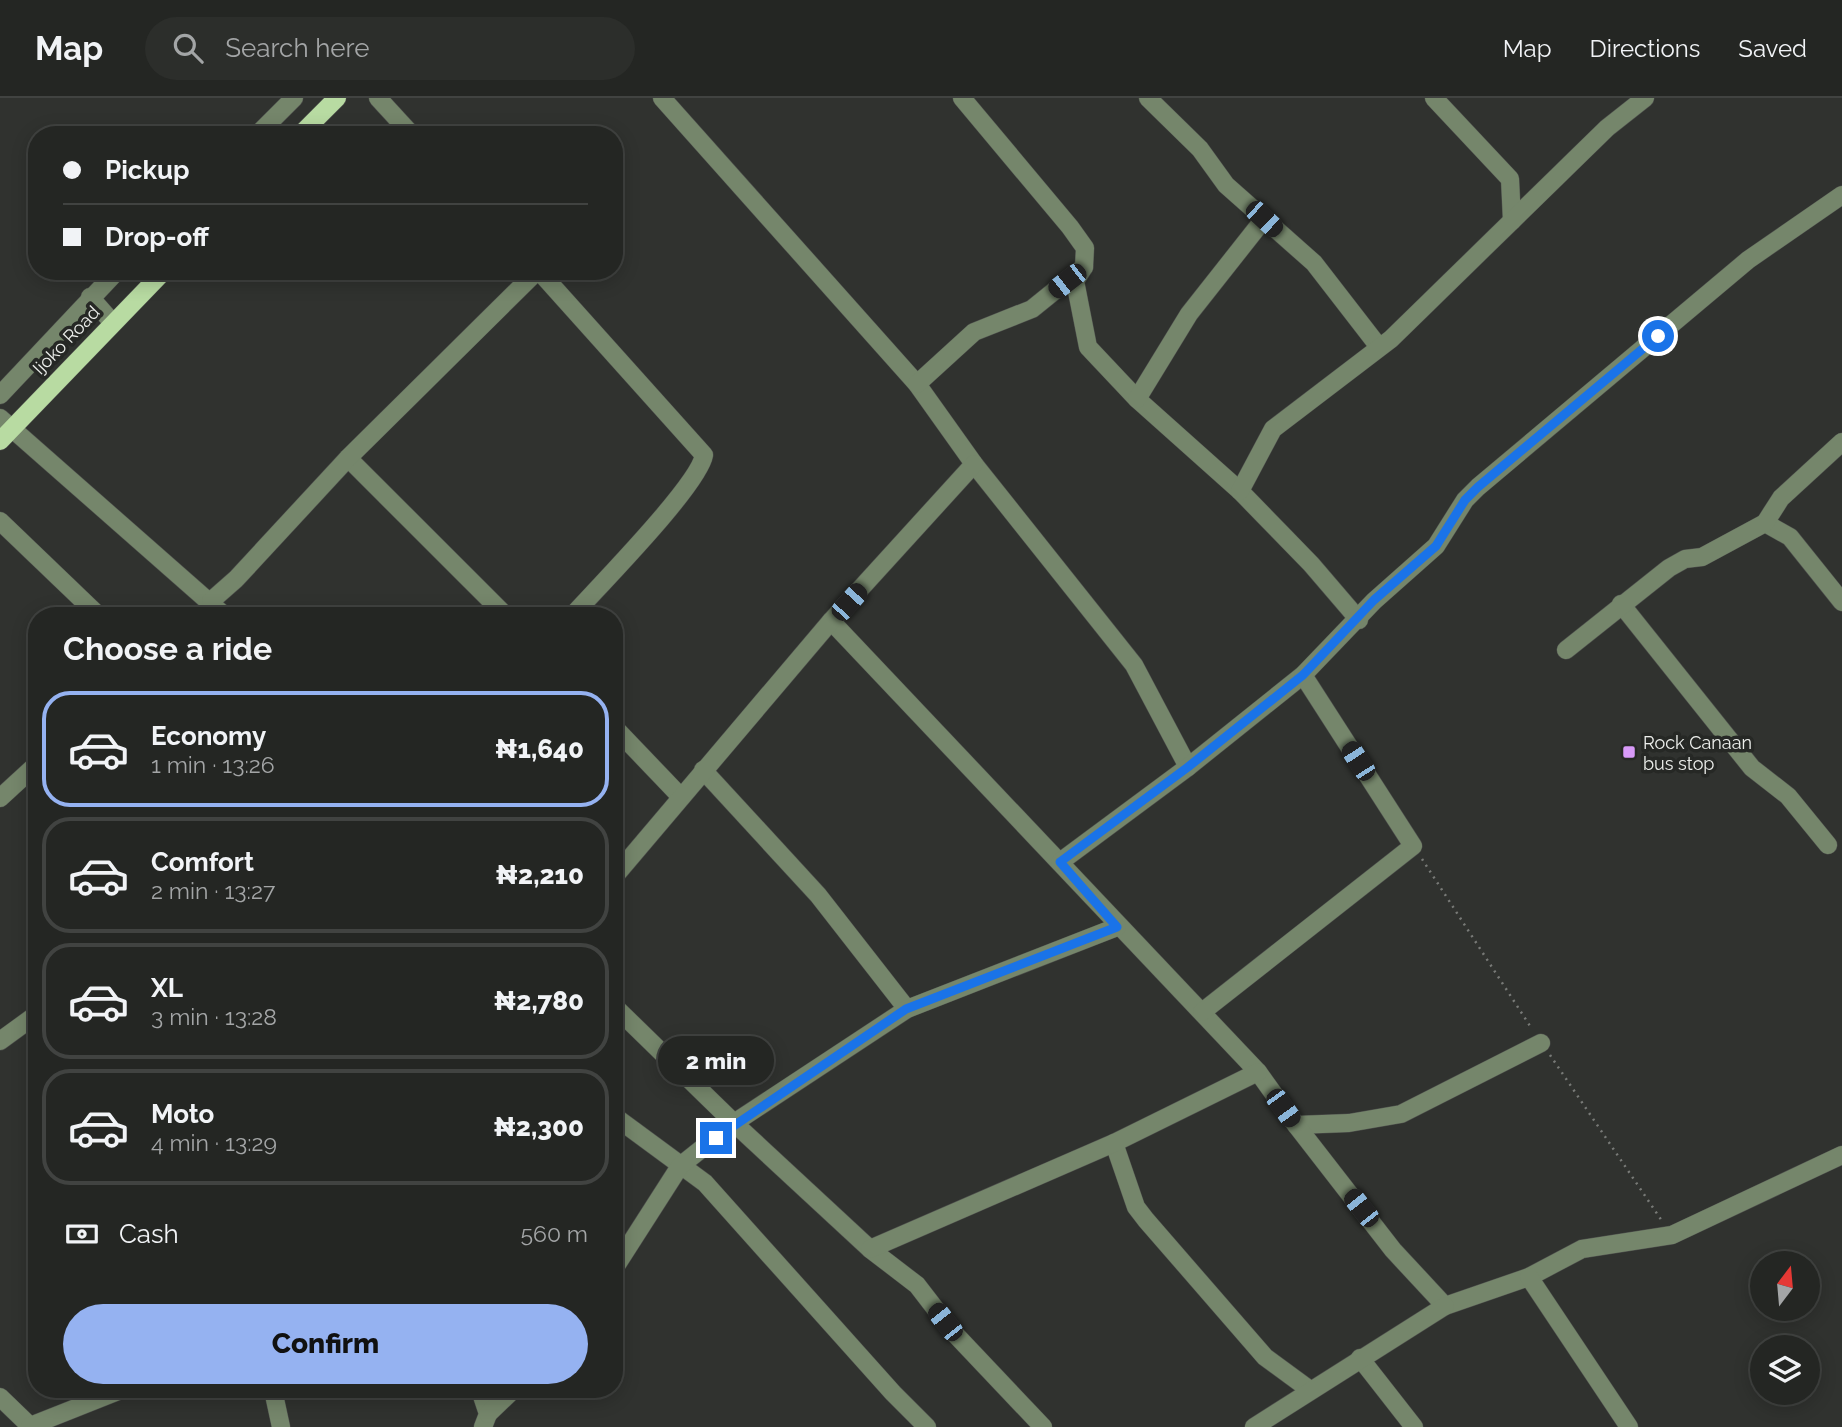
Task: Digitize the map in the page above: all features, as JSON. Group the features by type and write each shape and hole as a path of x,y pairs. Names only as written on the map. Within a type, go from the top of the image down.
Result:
{"main road":[{"path":"309,126 337,98"},
{"name":"Ijoko Road","path":"4,429 155,280"}],"street":[{"path":"266,126 294,98"},
{"path":"378,98 404,126"},
{"path":"662,98 917,384 974,464 1134,665 1188,767"},
{"path":"962,98 1070,227 1084,248 1084,267 1075,281 1088,346 1137,399 1240,491 1311,564 1359,620"},
{"path":"1148,98 1200,149 1226,185 1314,263 1379,347"},
{"path":"1434,98 1510,179 1512,221"},
{"path":"1240,491 1273,429 1352,372 1391,339 1607,128 1645,98"},
{"path":"1060,862 1188,767 1303,675 1359,620 1374,600 1436,546 1465,500 1478,487 1748,260 1842,195"},
{"path":"1137,399 1189,314 1264,219"},
{"path":"917,384 974,332 1032,309 1084,267"},
{"path":"0,395 108,280"},
{"path":"211,601 236,579 348,458 529,280"},
{"path":"546,280 704,455 702,467 682,493 580,607"},
{"path":"90,297 113,323"},
{"path":"4,429 217,607"},
{"path":"1566,650 1669,568 1685,559 1702,557 1765,523 1781,498 1842,442"},
{"path":"348,458 497,607"},
{"path":"623,866 831,621 974,464"},
{"path":"1781,498 1790,537"},
{"path":"0,520 90,607"},
{"path":"1765,523 1790,537 1842,602"},
{"path":"1621,604 1752,768 1788,796 1828,845"},
{"path":"831,621 1060,862 1117,927 1258,1072 1393,1250 1445,1306"},
{"path":"1202,1012 1413,846 1303,675"},
{"path":"623,736 680,796"},
{"path":"703,770 818,895 906,1009"},
{"path":"0,798 28,772"},
{"path":"623,1255 680,1166 734,1123 906,1009 1117,927"},
{"path":"623,1015 870,1250 917,1284 954,1333 1042,1427"},
{"path":"0,1041 28,1021"},
{"path":"1296,1125 1349,1123 1401,1114 1541,1043"},
{"path":"870,1250 1114,1143 1258,1072"},
{"path":"623,1123 705,1183 720,1198 893,1393 927,1427"},
{"path":"1114,1143 1136,1207 1146,1220 1265,1357 1310,1390"},
{"path":"1254,1427 1445,1306 1529,1276 1582,1249 1672,1235 1842,1155"},
{"path":"1529,1276 1578,1355 1629,1427"},
{"path":"1360,1358 1414,1427"},
{"path":"0,1396 30,1427 101,1398"},
{"path":"275,1398 281,1427"},
{"path":"481,1398 485,1420"},
{"path":"485,1420 506,1398"}],"place":[{"name":"Rock Canaan bus stop","path":"1629,752"}],"route":[{"path":"716,1138 734,1123 906,1009 1117,927 1060,862 1188,767 1303,675 1359,620 1374,600 1436,546 1465,500 1478,487 1658,336"}]}
